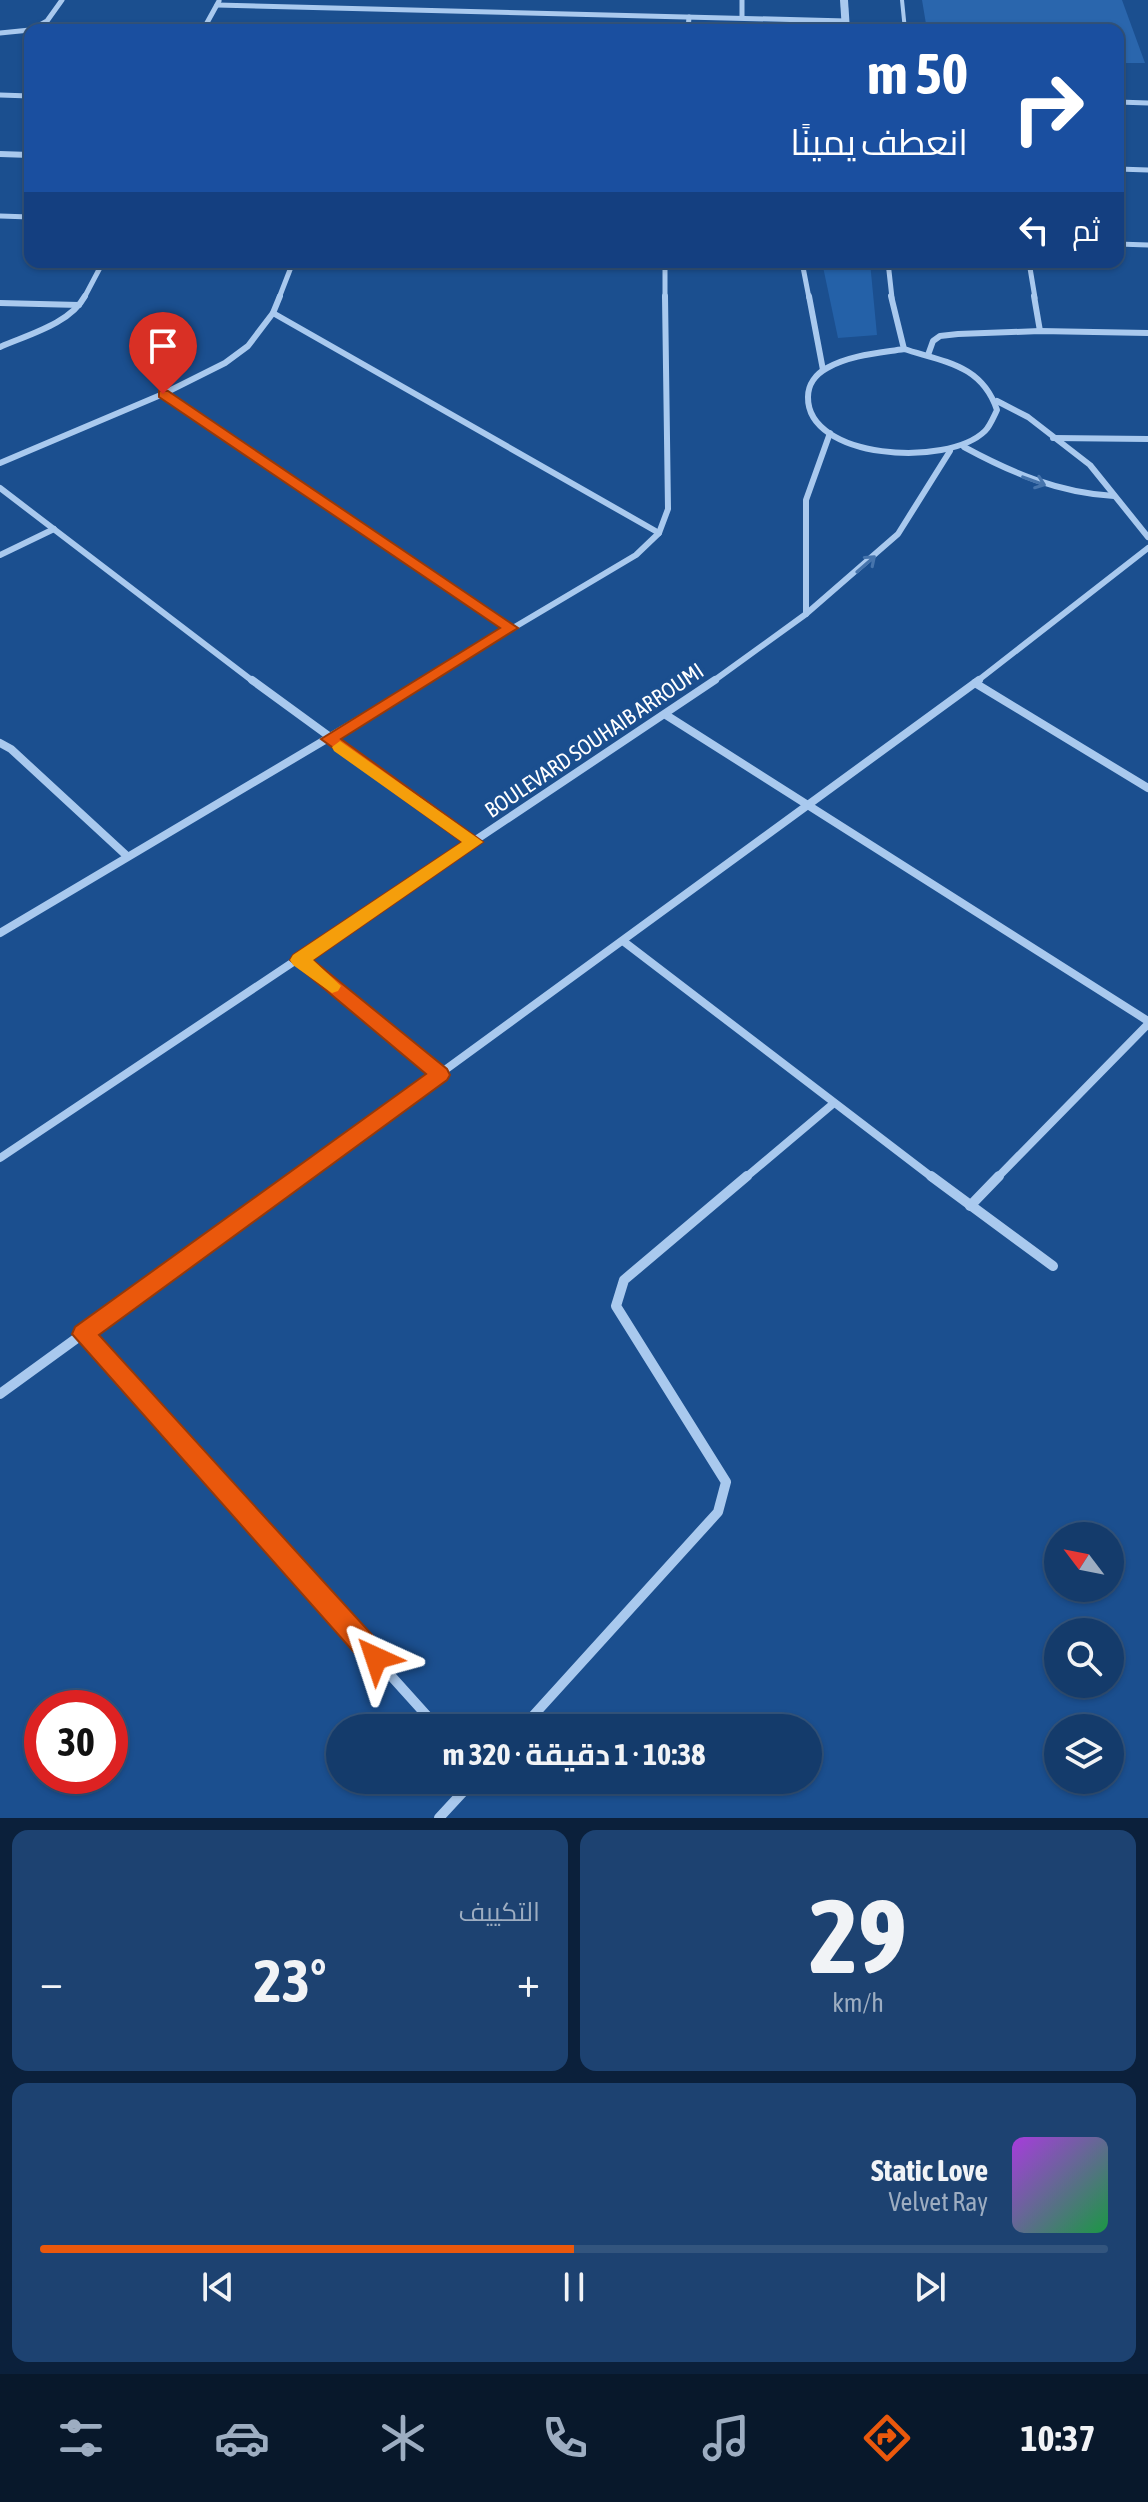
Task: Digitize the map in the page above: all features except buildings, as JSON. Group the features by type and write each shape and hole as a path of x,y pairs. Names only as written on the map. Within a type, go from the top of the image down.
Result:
{"street":[{"path":"41,24 62,0"},
{"path":"518,13 521,0"},
{"path":"742,0 742,17"},
{"path":"844,0 846,24"},
{"path":"206,24 218,3 742,17 833,24"},
{"path":"688,24 689,17"},
{"path":"0,33 24,31"},
{"path":"0,95 24,96"},
{"path":"1124,102 1148,103"},
{"path":"0,154 24,155"},
{"path":"1124,169 1148,170"},
{"path":"0,216 24,217"},
{"path":"1124,244 1148,245"},
{"path":"0,347 54,323 80,305 100,268"},
{"path":"0,463 163,394 225,363 248,346 273,313 291,268"},
{"path":"0,933 636,555 659,533 668,509 665,268"},
{"path":"803,268 823,370"},
{"path":"889,268 893,313 904,349"},
{"path":"1030,268 1040,331"},
{"path":"0,303 80,305"},
{"path":"273,313 659,533"},
{"path":"928,355 933,341 940,336 1040,331 1148,333"},
{"path":"904,349 928,355 973,374 989,387 997,401 998,416 990,430 964,447 950,451 919,455 886,453 855,445 830,433 813,417 807,400 811,383 823,370 843,360 904,349"},
{"path":"163,394 511,628"},
{"path":"997,401 1028,417 1090,465 1148,537"},
{"path":"806,614 806,500 830,433"},
{"path":"1052,438 1148,439"},
{"path":"964,447 1040,483 1080,495 1114,496"},
{"name":"BOULEVARD SOUHAIB ARROUMI","path":"0,1158 666,715 806,614 898,534 950,451"},
{"path":"0,488 329,739 474,842"},
{"path":"0,555 54,529"},
{"path":"0,1394 975,683 1148,548"},
{"path":"975,683 1148,788"},
{"path":"666,715 1148,1022 970,1206"},
{"path":"0,743 11,749 127,856"},
{"path":"623,941 1053,1266"},
{"path":"300,960 440,1075"},
{"path":"535,1714 701,1534 718,1512 726,1482 626,1326 616,1306 624,1280 834,1103"},
{"path":"83,1334 425,1714"},
{"path":"439,1818 461,1794"}],"lane":[{"path":"902,0 904,24"}],"shaded area":[{"path":"823,268 871,268 877,335 838,338"}],"slow traffic":[{"path":"332,986 300,960 474,842 340,747"}],"route":[{"path":"163,394 511,628 329,739 474,842 300,960 440,1075 83,1334 376,1658"}]}
